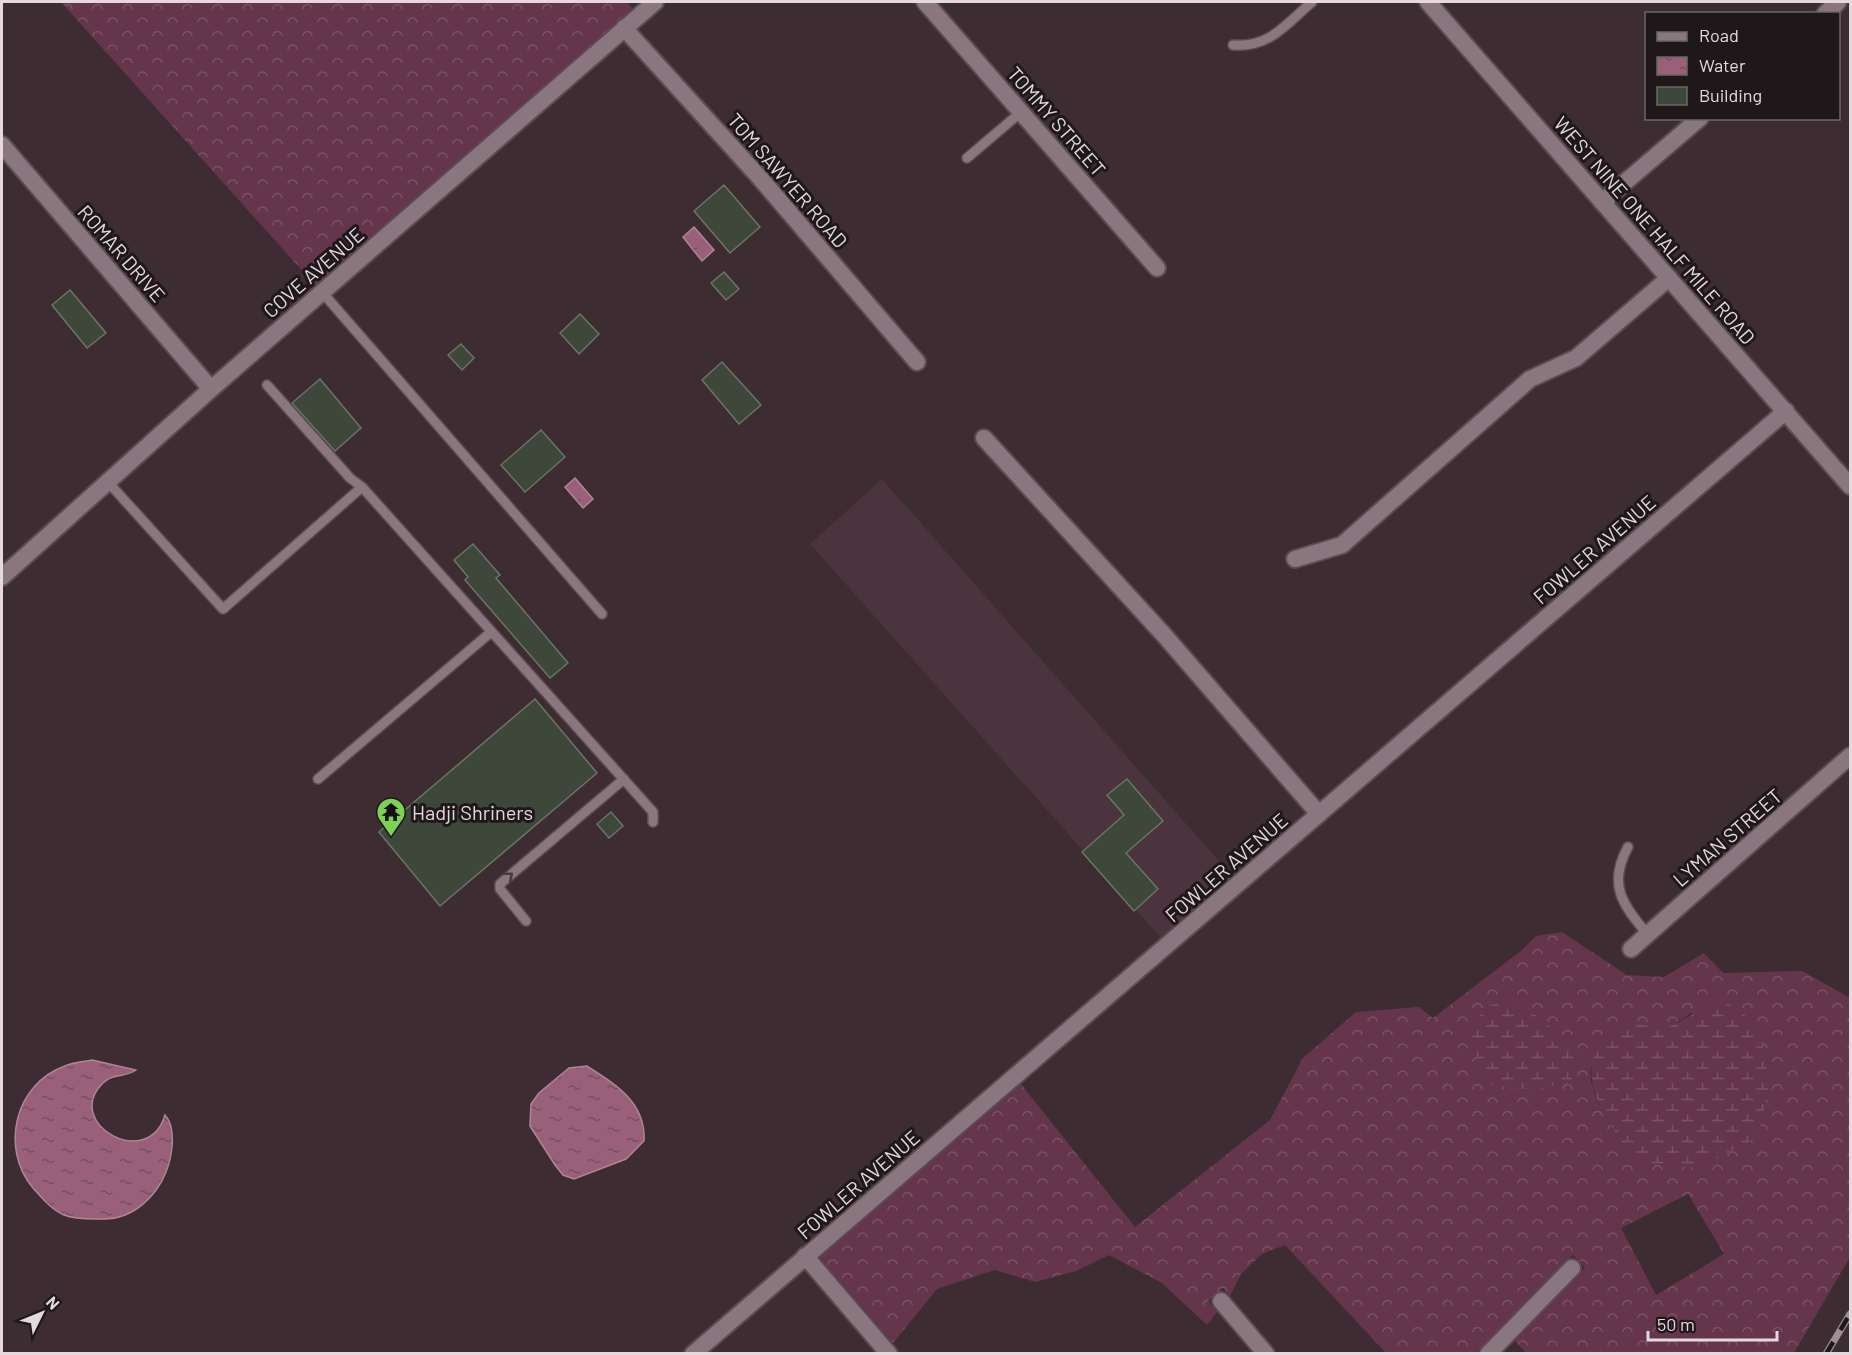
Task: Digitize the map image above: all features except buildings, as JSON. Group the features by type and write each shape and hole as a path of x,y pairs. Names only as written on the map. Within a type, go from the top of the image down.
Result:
{"street":[{"name":"COVE AVENUE","path":"2,577 107,481 655,2"},
{"name":"TOMMY STREET","path":"925,2 1157,268"},
{"name":"WEST NINE ONE HALF MILE ROAD","path":"1428,2 1851,486"},
{"name":"TOM SAWYER ROAD","path":"624,28 760,178 918,362"},
{"path":"1602,202 1698,120"},
{"name":"ROMAR DRIVE","path":"2,144 212,389"},
{"path":"1295,559 1342,545 1530,379 1576,358 1669,278"},
{"name":"FOWLER AVENUE","path":"693,1353 1786,411"},
{"path":"984,438 1164,635 1319,814"},
{"name":"LYMAN STREET","path":"1631,949 1851,756"},
{"path":"805,1257 889,1353"},
{"path":"1488,1353 1572,1268"},
{"path":"1221,1301 1266,1353"}],"lane":[{"path":"1233,45 1247,46 1262,42 1312,2"},
{"path":"967,158 1021,111"},
{"path":"322,292 602,614"},
{"path":"267,385 350,478 362,487 490,633 624,779 653,812 653,822"},
{"path":"107,481 223,609 362,487"},
{"path":"318,779 490,633"},
{"path":"526,921 500,889 500,884 624,779"},
{"path":"1628,847 1619,864 1618,888 1631,914 1648,935"}],"shaded area":[{"path":"882,479 1233,877 1161,938 810,544"}],"green space":[{"path":"61,2 627,2 633,9 316,286"},
{"path":"1562,932 1627,975 1664,977 1704,953 1723,973 1802,971 1850,998 1850,1257 1794,1353 1526,1353 1515,1341 1585,1267 1573,1255 1512,1320 1476,1353 1386,1353 1285,1245 1262,1254 1241,1274 1230,1296 1223,1288 1208,1301 1217,1312 1207,1325 1162,1283 1109,1255 1076,1271 1035,1282 995,1270 937,1289 893,1343 819,1257 1020,1083 1135,1227 1270,1120 1303,1058 1356,1012 1419,1007 1433,1018 1522,950 1536,936","holes":["1693,1012 1635,1162 1598,1101 1590,1076 1592,1066 1603,1050 1628,1023 1665,1030","1688,1194 1724,1254 1656,1295 1621,1228"]},
{"path":"1722,999 1743,1013 1761,1035 1769,1081 1762,1123 1751,1141 1698,1168 1635,1162 1600,1107 1594,1091 1591,1076 1593,1060 1599,1046 1628,1022 1665,1029"},
{"path":"1507,1000 1533,1013 1575,1049 1572,1080 1552,1086 1533,1088 1513,1088 1492,1084 1480,1063 1468,1033 1485,1007"}],"water":[{"path":"694,227 714,250 702,261 683,237"},
{"path":"575,478 593,499 583,508 565,487"},
{"path":"92,1060 136,1070 107,1080 93,1098 93,1113 100,1126 112,1135 127,1140 142,1140 156,1132 165,1115 171,1127 171,1151 162,1181 142,1205 134,1211 115,1218 79,1218 60,1213 33,1188 23,1172 17,1155 15,1137 18,1119 24,1102 34,1087 48,1075 65,1066"},
{"path":"587,1066 628,1096 640,1116 644,1141 626,1159 574,1179 563,1175 530,1126 531,1104 539,1093 569,1068"}],"railway":[{"path":"1826,1354 1850,1314"}],"place":[{"name":"Hadji Shriners","path":"391,838"}]}
